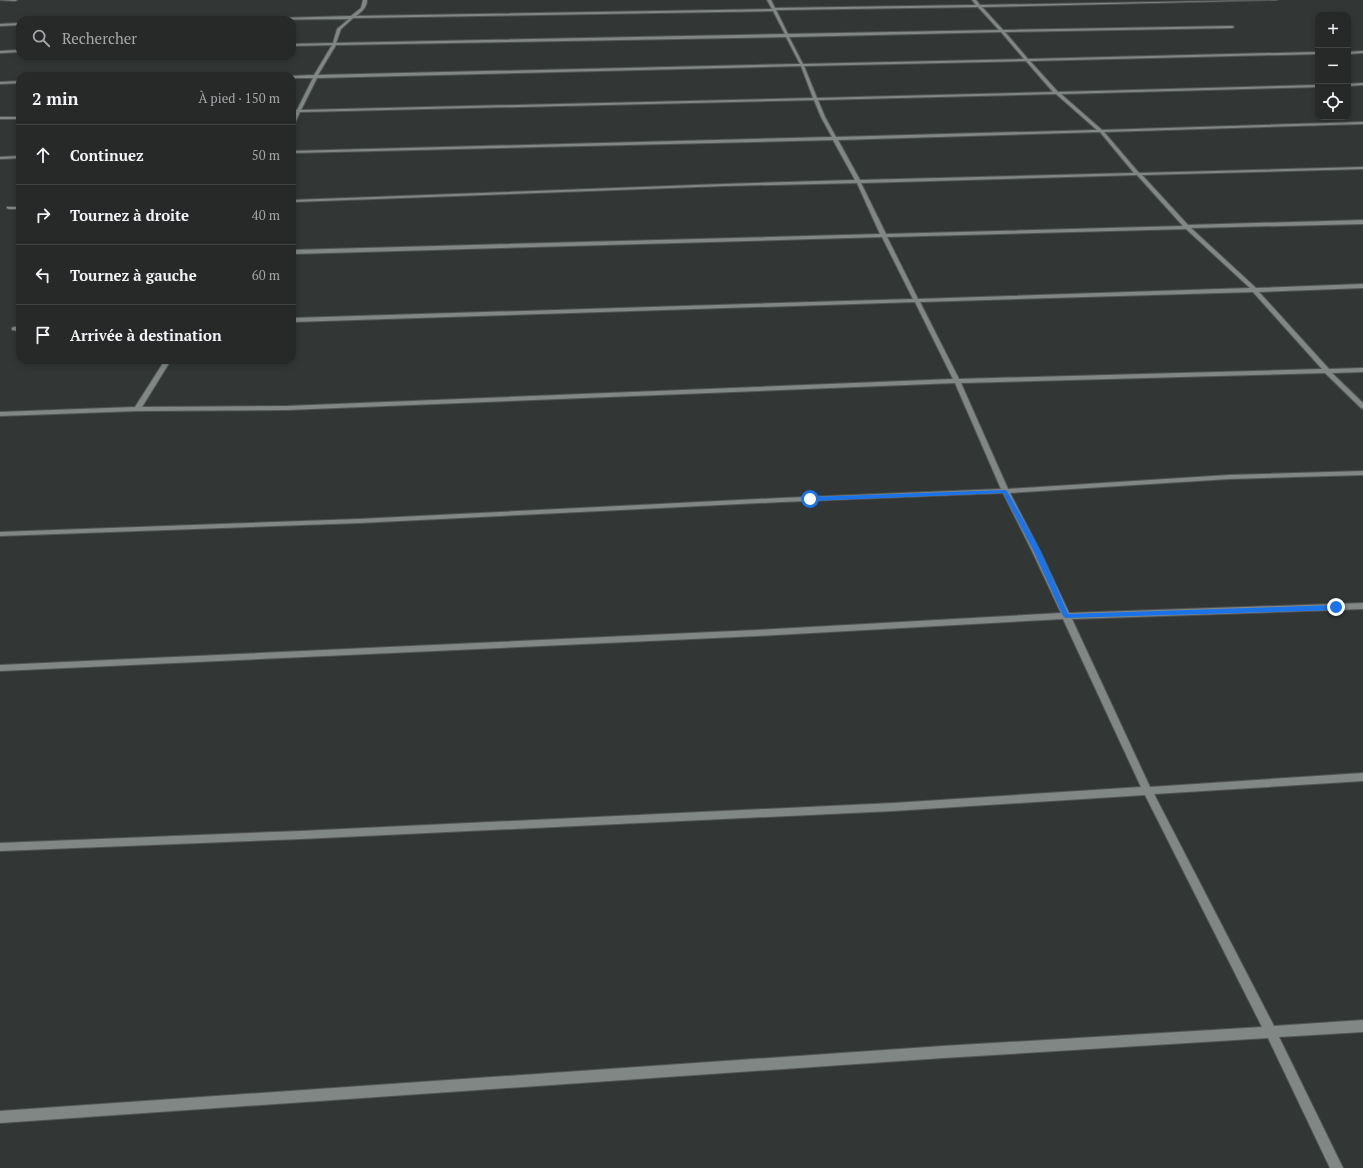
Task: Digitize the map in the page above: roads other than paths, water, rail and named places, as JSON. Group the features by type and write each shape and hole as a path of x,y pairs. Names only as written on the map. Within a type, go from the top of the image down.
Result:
{"street":[{"path":"0,0 16,0"},
{"path":"296,118 314,77 334,45 339,29 362,9 365,0"},
{"path":"769,0 802,65 815,99 859,183 957,381 1004,491 1036,550 1147,790 1271,1032 1338,1168"},
{"path":"974,0 1056,92 1101,131 1186,227 1255,290 1327,371 1363,407"},
{"path":"296,19 1275,0"},
{"path":"0,25 16,24"},
{"path":"296,45 1232,27"},
{"path":"0,52 16,51"},
{"path":"1351,52 1363,52"},
{"path":"296,77 1315,53"},
{"path":"0,83 16,82"},
{"path":"1351,85 1363,84"},
{"path":"296,111 1315,86"},
{"path":"0,118 16,118"},
{"path":"296,152 1363,123"},
{"path":"0,158 16,157"},
{"path":"296,201 1138,173 1363,168"},
{"path":"9,208 16,208"},
{"path":"296,252 1363,222"},
{"path":"296,320 1363,286"},
{"path":"137,409 165,364"},
{"path":"0,414 137,409 287,408 957,381 1363,370"},
{"path":"0,534 359,521 781,500 1004,491 1228,477 1363,473"},
{"path":"0,668 757,633 1066,616 1363,606"},
{"path":"0,847 301,835 877,808 1363,777"},
{"path":"0,1116 943,1052 1363,1026"}]}
